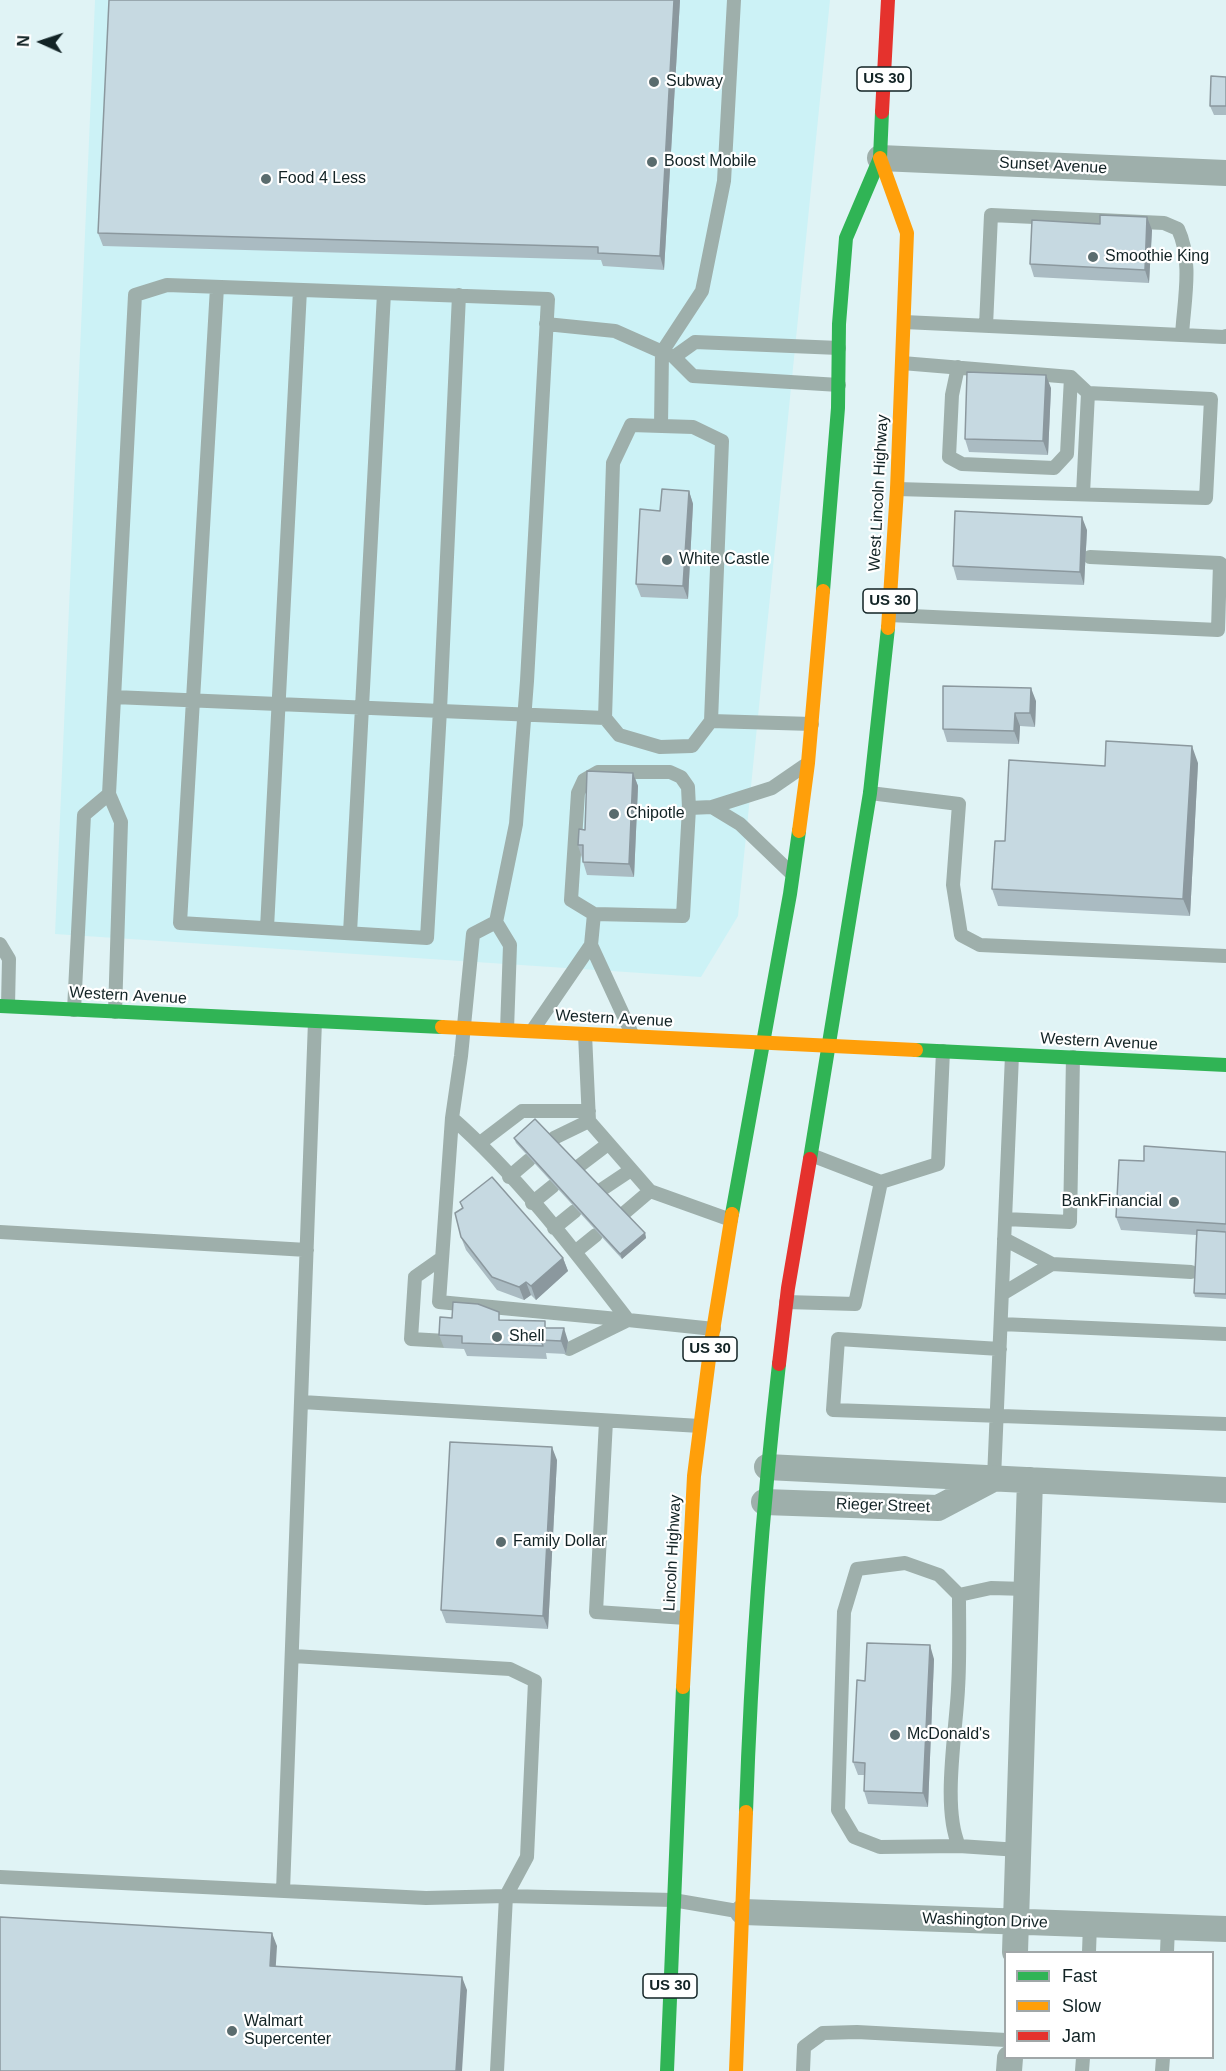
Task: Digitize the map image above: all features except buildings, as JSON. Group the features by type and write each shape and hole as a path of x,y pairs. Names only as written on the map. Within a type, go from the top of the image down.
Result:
{"main road":[{"name":"West Lincoln Highway","path":"762,1042 793,874 812,724 839,385 846,238 880,158 888,0"},
{"name":"West Lincoln Highway","path":"830,1046 870,793 889,615 897,489 907,233 880,158"},
{"name":"Western Avenue","path":"4,1006 1226,1065"},
{"name":"Lincoln Highway","path":"667,2071 694,1476 731,1220 762,1042"},
{"name":"US 30","path":"736,2071 749,1720 767,1467 786,1302 830,1046"}],"street":[{"name":"Sunset Avenue","path":"880,158 1226,173"},
{"name":"Rieger Street","path":"767,1467 1226,1490"},
{"name":"Rieger Street","path":"764,1502 938,1508 994,1478"},
{"path":"1015,1951 1030,1480"},
{"name":"Washington Drive","path":"743,1912 1226,1929"}],"lane":[{"path":"661,426 668,355 702,291 724,181 734,0"},
{"path":"986,326 992,215 1164,223 1178,229 1185,243 1186,262 1182,335"},
{"path":"115,1012 121,822 109,794 135,295 166,285 548,298 516,824 496,922 510,945 507,1030"},
{"path":"217,287 180,923 426,938 440,710 459,295"},
{"path":"267,928 300,290"},
{"path":"350,933 384,292"},
{"path":"904,322 1226,336"},
{"path":"546,324 615,331 668,355 693,376 839,385"},
{"path":"668,355 695,342 839,348"},
{"path":"897,489 1206,498 1211,399 1088,393 1071,377 902,363"},
{"path":"958,367 952,395 949,457 962,464 1054,468 1067,454 1071,377"},
{"path":"1083,494 1088,393"},
{"path":"631,425 661,426 693,427 722,441 711,721 692,746 660,747 618,735 605,718 613,463 631,425"},
{"path":"889,615 1218,630 1220,563 1090,557"},
{"path":"114,697 605,718"},
{"path":"711,721 812,724"},
{"path":"689,808 712,807 772,788 808,762"},
{"path":"598,772 670,772 681,777 688,787 689,808 683,916 594,914 572,900 578,792 584,780 598,772"},
{"path":"870,793 959,804 952,885 961,935 980,945 1226,956"},
{"path":"74,1010 84,814 109,794"},
{"path":"712,807 740,824 793,874"},
{"path":"594,914 591,945 633,1036"},
{"path":"496,922 473,934 461,1056 452,1118 439,1302 714,1329"},
{"path":"0,944 9,959 4,1006"},
{"path":"531,1032 591,945"},
{"path":"283,1890 315,1021"},
{"path":"585,1034 589,1116 608,1144 650,1191 731,1220"},
{"path":"811,1155 881,1182 938,1164 943,1051"},
{"path":"994,1478 1012,1054"},
{"path":"1005,1219 1070,1221 1073,1057"},
{"path":"480,1143 522,1111 589,1116"},
{"path":"554,1138 589,1116"},
{"path":"452,1118 480,1143 575,1252 628,1320"},
{"path":"579,1166 608,1144"},
{"path":"509,1177 529,1160"},
{"path":"600,1190 631,1170"},
{"path":"786,1302 855,1304 881,1182"},
{"path":"532,1203 553,1186"},
{"path":"622,1214 650,1191"},
{"path":"554,1228 575,1210"},
{"path":"0,1232 307,1250"},
{"path":"575,1252 596,1235"},
{"path":"1004,1239 1052,1264 1191,1272"},
{"path":"442,1258 415,1277 411,1339 446,1341"},
{"path":"1002,1294 1052,1264"},
{"path":"569,1349 628,1320"},
{"path":"1001,1324 1226,1334"},
{"path":"1000,1349 838,1340 833,1410 1226,1424"},
{"path":"302,1402 700,1426"},
{"path":"606,1420 596,1612 686,1618"},
{"path":"958,1846 953,1834 951,1805 959,1686 958,1595 939,1575 905,1563 857,1569 844,1612 838,1810 854,1838 880,1847 958,1846 1019,1850"},
{"path":"958,1595 991,1588 1026,1589"},
{"path":"292,1656 510,1669 535,1681 527,1857 506,1896 497,2071"},
{"path":"0,1876 426,1898 506,1896 673,1900 743,1912"},
{"path":"1089,1951 1090,1924"},
{"path":"1167,1951 1168,1927"},
{"path":"803,2071 804,2047 823,2033 857,2032 1004,2040"}],"shaded area":[{"path":"95,0 830,0 738,916 701,977 55,934"}],"traffic: fast":[{"path":"823,591 838,408 839,324 846,238 880,158 882,112"},
{"path":"810,1159 870,793 888,628"},
{"path":"732,1214 790,894 799,831"},
{"path":"0,1006 442,1027"},
{"path":"916,1050 1226,1065"},
{"path":"746,1812 758,1588 779,1364"},
{"path":"667,2071 683,1687"}],"traffic: slow":[{"path":"880,158 907,233 897,489 888,628"},
{"path":"799,831 808,763 823,591"},
{"path":"442,1027 916,1050"},
{"path":"683,1687 694,1476 711,1343 732,1214"},
{"path":"736,2071 746,1812"}],"traffic: jam":[{"path":"882,112 888,0"},
{"path":"779,1364 788,1288 810,1159"}],"place":[{"name":"Subway","path":"654,82"},
{"name":"Boost Mobile","path":"652,162"},
{"name":"Food 4 Less","path":"266,179"},
{"name":"Smoothie King","path":"1093,257"},
{"name":"White Castle","path":"667,560"},
{"name":"Chipotle","path":"614,814"},
{"name":"BankFinancial","path":"1174,1202"},
{"name":"Shell","path":"497,1337"},
{"name":"Family Dollar","path":"501,1542"},
{"name":"McDonald's","path":"895,1735"},
{"name":"Walmart Supercenter","path":"232,2031"}]}
